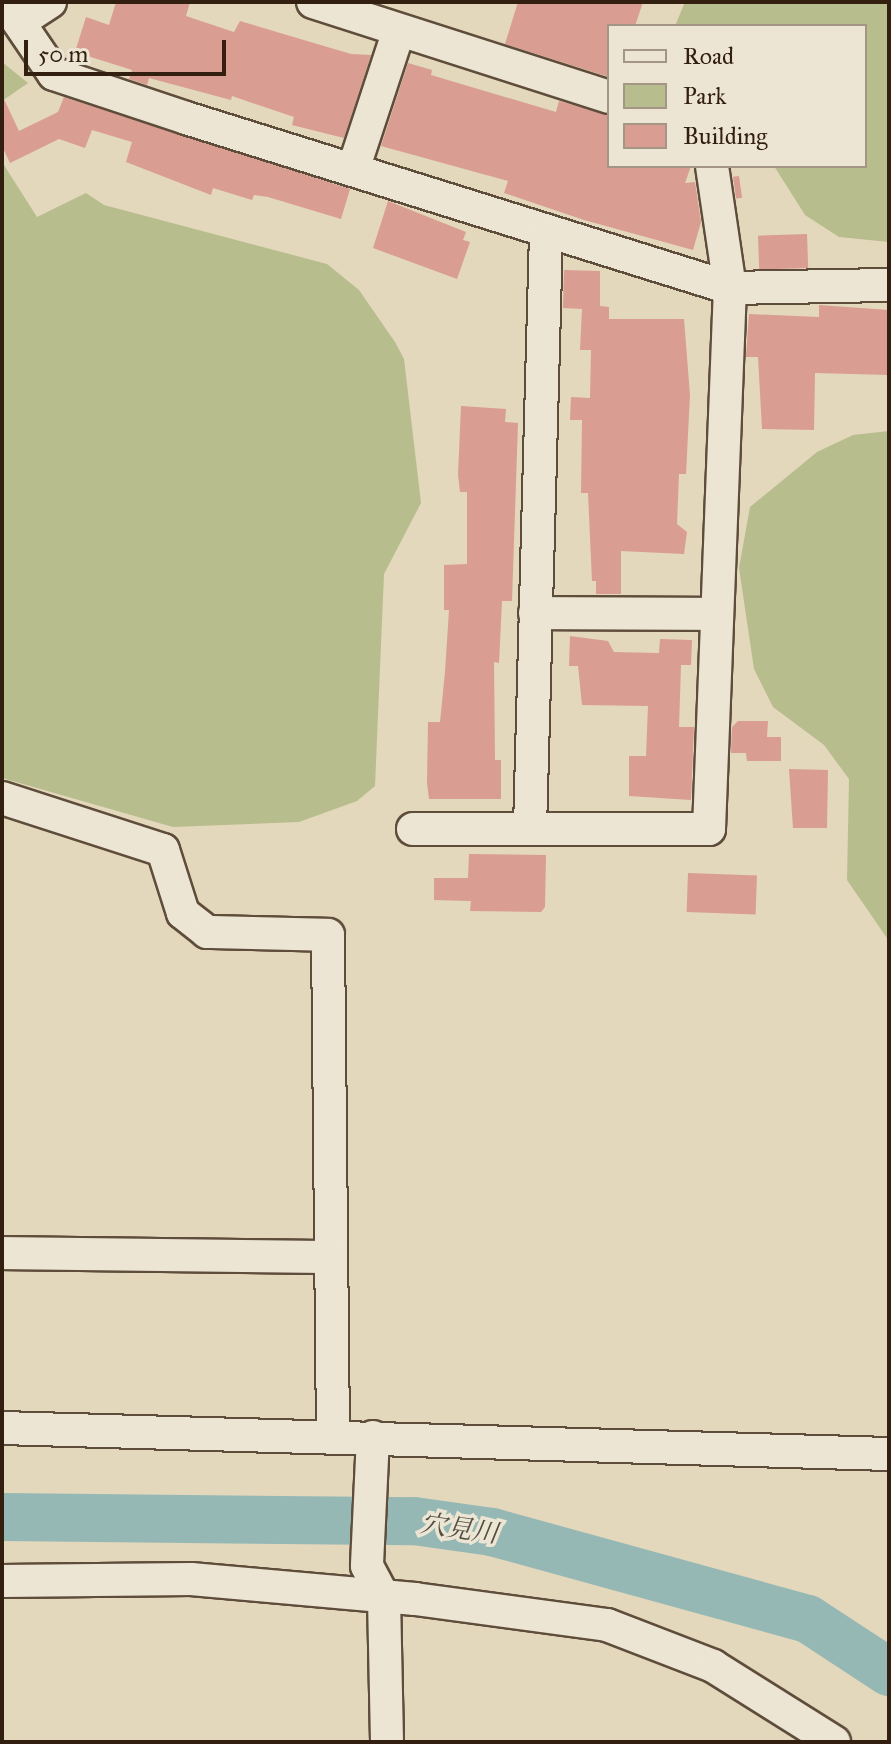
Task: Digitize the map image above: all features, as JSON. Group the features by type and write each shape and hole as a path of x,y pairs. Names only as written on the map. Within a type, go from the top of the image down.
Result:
{"street":[{"path":"50,2 12,12 54,74 730,288 889,285"},
{"path":"313,2 607,96"},
{"path":"353,170 399,30"},
{"path":"413,829 709,829 730,288 712,168"},
{"path":"530,829 546,232"},
{"path":"535,613 717,614"},
{"path":"2,798 163,850 183,913 207,932 328,935 333,1435"},
{"path":"2,1253 329,1257"},
{"path":"2,1428 333,1435 889,1454"},
{"path":"373,1437 367,1566 384,1598 387,1742"},
{"path":"2,1581 191,1579 607,1625 713,1666 834,1742"}],"green space":[{"path":"685,2 889,2 889,242 839,237 805,215 775,168 867,168 867,24 676,24"},
{"path":"2,62 28,83 2,101"},
{"path":"2,162 37,217 86,193 104,205 327,264 359,290 395,342 404,359 421,503 384,574 375,786 357,801 299,822 173,827 2,778"},
{"path":"889,431 889,941 847,880 849,779 824,745 773,707 754,669 739,568 750,507 817,452 853,435"}],"building":[{"path":"116,2 190,2 186,16 234,32 240,21 351,54 371,55 344,138 292,125 294,117 232,96 231,100 149,78 147,85 129,79 132,70 75,52 86,17 109,25"},
{"path":"518,2 643,2 636,24 607,24 607,76 505,44"},
{"path":"408,63 432,70 431,75 556,112 559,101 607,114 607,168 690,168 685,183 695,182 701,222 693,250 584,220 504,193 508,181 381,146"},
{"path":"2,95 19,131 58,112 64,97 350,189 341,219 268,197 254,195 252,200 213,188 211,195 126,162 132,142 92,130 85,148 59,139 10,163 2,146"},
{"path":"739,176 742,198 736,199 733,177"},
{"path":"388,201 466,232 463,240 470,242 457,279 373,248"},
{"path":"807,234 808,268 759,270 758,236"},
{"path":"564,270 600,271 600,306 609,307 609,319 684,319 690,395 686,474 679,474 677,524 687,532 684,554 621,551 621,594 596,594 596,581 592,581 588,493 581,493 582,420 570,420 571,397 590,398 591,350 580,350 582,309 563,308"},
{"path":"819,305 889,310 889,375 815,373 814,430 762,429 758,357 746,357 749,314 819,317"},
{"path":"461,406 506,409 505,422 518,423 512,601 502,601 499,663 494,662 495,760 501,760 501,799 429,799 427,783 428,722 440,722 445,672 449,610 444,610 444,565 467,564 467,492 460,492 458,475"},
{"path":"570,636 608,641 614,652 659,653 660,639 692,640 691,665 681,665 679,727 694,727 691,800 629,796 629,756 646,756 648,706 582,705 578,666 569,666"},
{"path":"738,721 768,721 767,737 781,737 781,761 747,761 746,753 731,753 732,727"},
{"path":"789,769 828,770 827,828 793,828"},
{"path":"469,854 546,855 545,907 541,912 470,911 471,901 434,900 434,878 468,878"},
{"path":"688,873 757,875 756,914 687,912"}],"waterway":[{"name":"穴見川","path":"2,1517 414,1521 492,1532 808,1619 889,1672"}]}
